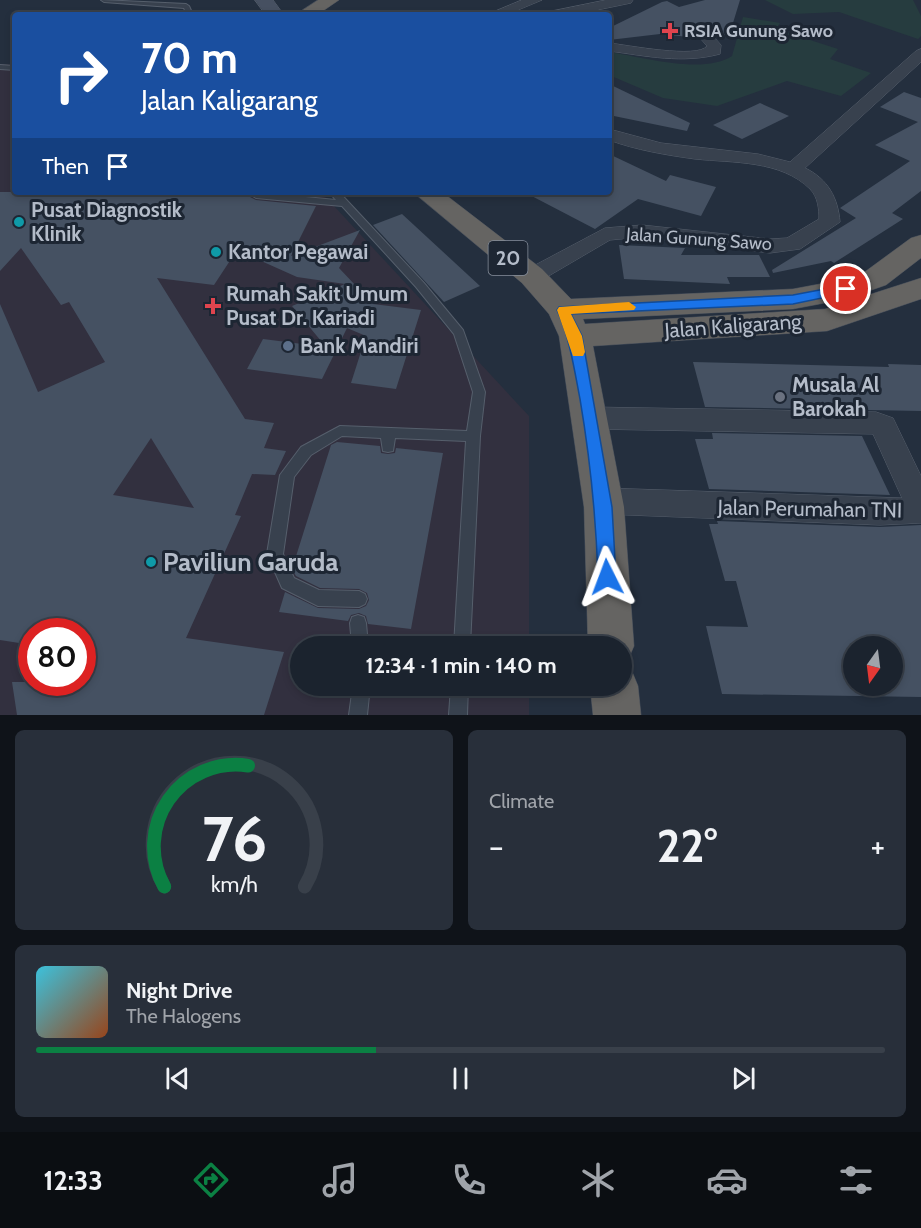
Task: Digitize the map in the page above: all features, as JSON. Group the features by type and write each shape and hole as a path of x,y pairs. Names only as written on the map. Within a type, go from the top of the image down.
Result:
{"highway":[{"path":"309,12 330,0"},
{"name":"20","path":"430,195 532,276 569,323"},
{"name":"Jalan Kaligarang","path":"569,323 793,299 846,289 876,278 921,244"},
{"name":"Jalan Kaligarang","path":"569,323 827,320 921,288"},
{"path":"569,323 590,418 603,501 610,636"},
{"path":"615,696 617,715"}],"street":[{"path":"501,12 535,0"},
{"path":"568,12 626,0"},
{"path":"612,47 687,56 704,55 715,51 714,45 707,38"},
{"path":"792,170 921,54"},
{"name":"Jalan Gunung Sawo","path":"532,276 605,234 642,231 770,246 792,244 830,222 828,201 816,184 792,170 746,157 646,146 612,135"},
{"name":"Jalan Perumahan TNI","path":"590,418 876,423 883,426 920,505 917,511 880,512 603,501"}],"lane":[{"path":"104,0 186,6 189,12"},
{"path":"256,195 347,204"},
{"path":"337,195 420,285 459,333 479,392 473,436 463,636"},
{"path":"359,599 318,598 288,583 275,554 287,475 306,451 340,431 388,440 473,436"},
{"path":"358,623 359,636"},
{"path":"358,715 361,696"},
{"path":"458,715 459,696"}],"shaded area":[{"name":"Rumah Sakit Umum Pusat Dr. Kariadi","path":"0,64 12,65 12,195 324,195 529,416 529,636 290,636 290,696 529,696 529,715 0,715"}],"green space":[{"path":"765,0 913,0 921,16 921,36 918,39 839,12 793,14"},
{"path":"743,17 780,23 776,29 838,49 830,59 871,73 841,96 787,81 717,106 663,98 612,76 612,53 689,64 705,64 732,56"}],"building":[{"name":"RSIA Gunung Sawo","path":"705,0 740,0 729,36 707,32 698,38 660,34 612,40 612,27 662,2 667,1 679,7"},
{"path":"612,85 690,123 687,131 612,116"},
{"path":"904,92 921,98 921,191 892,213 903,219 834,263 831,261 773,273 772,270 856,218 840,208 910,161 875,145 918,122 880,107"},
{"path":"760,103 789,116 742,139 713,125"},
{"path":"612,155 666,181 670,175 716,187 701,216 638,199 595,229 530,195 612,195"},
{"path":"0,192 12,192 12,195 250,195 256,200 316,206 291,256 360,230 339,268 373,304 421,310 396,389 351,383 366,336 347,328 322,379 247,369 263,339 326,347 292,306 345,284 297,277 237,250 214,285 157,278 245,419 274,423 264,448 286,451 275,475 252,474 235,515 241,516 186,638 284,652 264,715 17,715 12,682 18,682 18,696 96,696 96,618 18,618 18,643 0,640 0,304 38,392 105,362 69,302 61,305 21,248 0,271","holes":["151,438 194,508 113,495"]},
{"path":"402,214 480,286 444,302 373,225"},
{"path":"619,245 685,248 681,255 759,255 770,277 727,277 730,284 624,279"},
{"path":"693,362 889,367 888,364 921,365 921,411 705,407"},
{"path":"712,433 862,436 890,495 709,489 695,439 713,439"},
{"path":"337,442 380,446 381,453 388,454 395,453 396,448 443,453 411,629 368,624 366,616 359,613 351,615 348,621 279,612 285,592 318,608 359,609 366,606 369,600 367,593 359,589 320,588 296,576 292,569 331,445"},
{"path":"717,521 880,527 921,525 921,697 855,696 903,696 903,636 843,636 843,696 722,694 706,626 748,627 736,581 725,581 709,524 718,524"}],"slow traffic":[{"path":"578,352 575,336 563,310 629,307"}],"place":[{"name":"RSIA Gunung Sawo","path":"670,31"},
{"name":"Pusat Diagnostik Klinik","path":"19,222"},
{"name":"Kantor Pegawai","path":"216,252"},
{"name":"Rumah Sakit Umum Pusat Dr. Kariadi","path":"213,306"},
{"name":"Bank Mandiri","path":"288,346"},
{"name":"Musala Al Barokah","path":"780,397"},
{"name":"Paviliun Garuda","path":"151,562"}],"route":[{"path":"607,577 604,507 590,418 575,336 563,310 793,299 846,289"}]}
